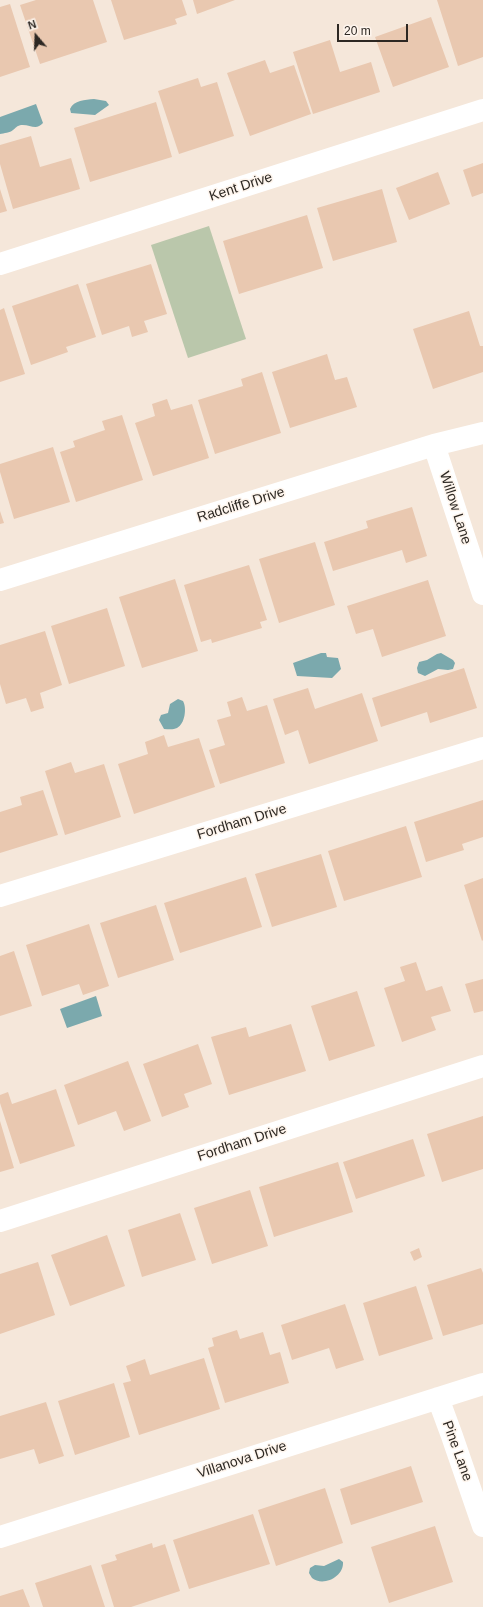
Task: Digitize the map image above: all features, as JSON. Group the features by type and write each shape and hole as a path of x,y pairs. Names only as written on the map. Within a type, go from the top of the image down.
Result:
{"street":[{"name":"Kent Drive","path":"0,264 483,110"},
{"name":"Radcliffe Drive","path":"0,580 434,445 483,433"},
{"name":"Willow Lane","path":"434,445 483,594"},
{"name":"Fordham Drive","path":"0,896 483,748"},
{"name":"Fordham Drive","path":"0,1221 483,1066"},
{"name":"Villanova Drive","path":"0,1537 483,1384"},
{"name":"Pine Lane","path":"438,1398 483,1526"}],"green space":[{"path":"209,226 246,339 188,358 151,245"}],"water":[{"path":"94,99 106,101 109,105 95,115 71,113 70,109 74,104 80,101"},
{"path":"36,104 43,123 38,127 24,125 17,126 10,132 0,134 0,117"},
{"path":"321,653 326,653 327,657 338,658 341,669 332,678 297,676 293,663"},
{"path":"441,653 453,660 455,663 453,669 438,669 425,676 418,673 417,668 419,662"},
{"path":"178,699 183,701 185,708 182,723 175,729 164,729 159,720 161,715 168,713 170,704"},
{"path":"96,996 102,1016 67,1028 60,1009"},
{"path":"339,1559 343,1562 342,1567 337,1576 332,1579 327,1581 317,1581 312,1578 309,1573 310,1568 315,1565 324,1566"}],"building":[{"path":"36,0 93,0 107,42 40,64 20,5"},
{"path":"111,0 182,0 187,15 175,19 177,24 124,40"},
{"path":"193,0 235,0 197,14"},
{"path":"437,0 483,0 483,57 458,66"},
{"path":"10,4 30,67 0,77 0,7"},
{"path":"431,17 449,67 393,87 375,37"},
{"path":"330,40 340,72 371,62 380,92 313,114 293,52"},
{"path":"265,60 270,73 294,65 311,114 250,136 227,73"},
{"path":"198,78 201,87 217,82 234,136 179,154 158,91"},
{"path":"156,102 172,157 90,182 74,128"},
{"path":"31,136 40,167 71,158 80,189 13,209 0,164 0,145"},
{"path":"483,163 483,193 472,197 463,170"},
{"path":"438,172 450,204 409,220 396,188"},
{"path":"0,189 7,211 0,213"},
{"path":"382,189 397,242 333,261 317,208"},
{"path":"307,215 323,268 239,294 223,241"},
{"path":"151,264 167,314 144,321 148,332 132,337 129,326 102,335 86,284"},
{"path":"78,284 96,337 66,347 68,352 31,365 12,306"},
{"path":"4,308 25,374 0,382 0,310"},
{"path":"469,311 480,346 483,346 483,372 433,389 413,329"},
{"path":"327,354 335,380 347,377 357,407 290,428 272,372"},
{"path":"262,372 281,433 215,454 198,400 243,386 241,379"},
{"path":"167,399 171,410 192,404 209,458 153,476 135,423 155,416 152,404"},
{"path":"122,415 143,480 76,502 60,452 75,447 73,441 105,430 102,421"},
{"path":"53,447 70,502 14,519 0,472 0,464"},
{"path":"412,507 427,556 406,563 402,550 333,571 324,542 368,528 366,521"},
{"path":"0,511 4,523 0,524"},
{"path":"315,542 335,605 279,623 259,559"},
{"path":"249,565 267,620 260,622 262,628 212,643 211,639 201,642 184,585"},
{"path":"175,579 198,651 142,668 119,597"},
{"path":"428,580 446,636 382,657 373,629 356,634 347,606"},
{"path":"107,608 125,666 69,684 51,626"},
{"path":"45,631 62,685 40,693 44,708 31,712 26,698 6,704 0,684 0,645"},
{"path":"464,668 477,708 430,723 427,712 381,727 372,698"},
{"path":"308,688 315,709 362,693 378,741 309,764 298,730 285,735 273,699"},
{"path":"242,697 247,711 267,705 285,763 220,784 209,750 225,745 217,720 231,716 227,702"},
{"path":"164,735 168,747 199,738 215,787 134,814 118,764 148,754 145,742"},
{"path":"71,762 75,773 104,764 121,817 65,835 45,771"},
{"path":"43,790 58,835 0,853 0,812 22,805 20,797"},
{"path":"483,800 483,837 462,844 464,850 426,862 414,822"},
{"path":"406,826 422,877 344,901 328,851"},
{"path":"321,854 337,907 272,927 255,874"},
{"path":"246,877 262,927 180,953 164,903"},
{"path":"483,878 483,940 482,941 464,885"},
{"path":"156,905 174,960 118,978 100,923"},
{"path":"89,924 109,986 83,995 79,984 42,996 26,945"},
{"path":"14,951 32,1006 0,1016 0,956"},
{"path":"416,962 426,991 442,986 451,1011 431,1017 436,1030 402,1042 384,988 405,981 400,967"},
{"path":"483,979 483,1011 474,1013 465,984"},
{"path":"357,991 375,1046 329,1061 311,1006"},
{"path":"291,1024 306,1071 229,1095 211,1037 246,1027 249,1037"},
{"path":"198,1044 212,1084 184,1094 189,1107 162,1117 143,1064"},
{"path":"128,1061 151,1121 124,1131 116,1111 78,1125 64,1085"},
{"path":"56,1089 75,1146 20,1164 0,1103 0,1095 8,1092 12,1104"},
{"path":"483,1116 483,1169 442,1182 427,1134"},
{"path":"0,1121 14,1168 0,1172"},
{"path":"413,1139 425,1176 356,1199 343,1162"},
{"path":"338,1162 353,1212 274,1237 259,1187"},
{"path":"250,1190 268,1246 212,1264 194,1208"},
{"path":"180,1213 196,1260 142,1277 128,1230"},
{"path":"107,1235 125,1286 70,1306 51,1255"},
{"path":"419,1248 422,1257 414,1261 410,1252"},
{"path":"38,1262 55,1315 0,1334 0,1274"},
{"path":"481,1268 483,1273 483,1324 443,1336 427,1285"},
{"path":"416,1286 433,1339 379,1356 363,1303"},
{"path":"345,1304 364,1360 336,1369 329,1348 292,1360 281,1325"},
{"path":"237,1330 240,1339 263,1332 270,1355 280,1352 289,1383 225,1403 208,1348 214,1346 212,1338"},
{"path":"204,1358 220,1409 139,1435 123,1383 131,1381 126,1366 145,1359 150,1375"},
{"path":"114,1383 130,1437 75,1455 58,1401"},
{"path":"46,1402 64,1456 39,1464 34,1449 0,1459 0,1416"},
{"path":"411,1466 423,1502 351,1525 340,1489"},
{"path":"325,1488 343,1543 276,1566 258,1510"},
{"path":"253,1514 270,1564 189,1589 173,1540"},
{"path":"435,1526 453,1582 389,1603 371,1547"},
{"path":"152,1543 153,1548 165,1544 180,1591 131,1607 114,1607 101,1565 117,1560 115,1555"},
{"path":"91,1565 105,1607 43,1607 35,1583"},
{"path":"23,1589 30,1607 0,1607 0,1596"}]}
